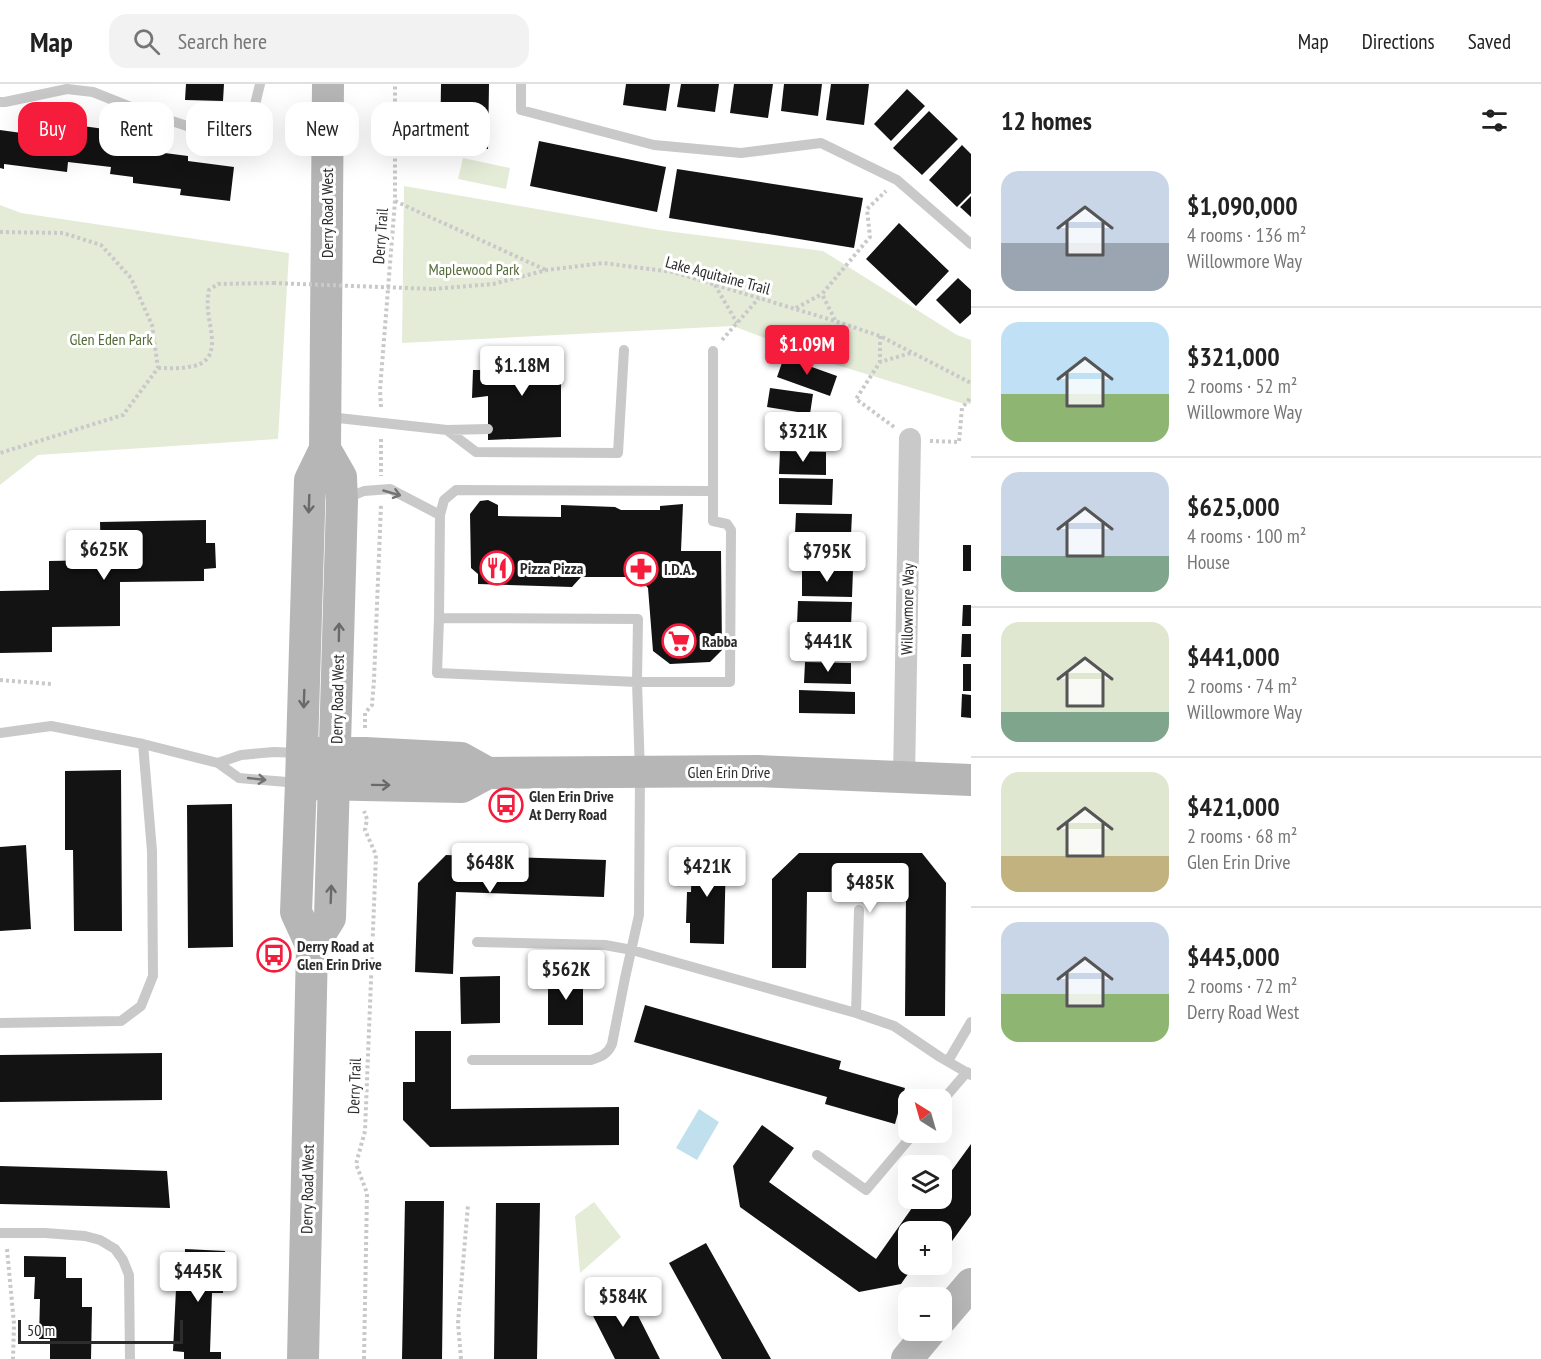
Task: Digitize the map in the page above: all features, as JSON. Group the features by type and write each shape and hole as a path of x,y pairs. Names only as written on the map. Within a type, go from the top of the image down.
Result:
{"main road":[{"name":"Derry Road West","path":"303,1359 312,947 296,912 310,480 326,449 328,84"},
{"name":"Derry Road West","path":"312,947 330,918 336,753 342,501 341,477 326,449"},
{"name":"Glen Erin Drive","path":"302,768 336,753 461,758 488,773"},
{"name":"Glen Erin Drive","path":"302,768 334,784 462,787 488,773 758,771 971,780"},
{"path":"952,1306 971,1284"},
{"path":"907,1359 922,1341"}],"street":[{"name":"Willowmore Way","path":"904,778 910,439"}],"lane":[{"path":"0,102 66,89 93,92 199,130 228,132 253,113 260,84"},
{"path":"521,84 520,110 654,145 741,153 821,143 897,180 971,244"},
{"path":"447,430 476,452 618,453 624,350"},
{"path":"713,351 713,491 712,521 727,524 731,530 730,682 637,682 437,673 440,514 444,500 456,490 713,491"},
{"path":"326,416 447,430 488,429"},
{"path":"342,501 363,490 390,489 440,514"},
{"path":"439,618 638,619 639,915 615,1036 610,1049 600,1058 591,1060 472,1060"},
{"path":"0,733 51,726 143,744 218,763 239,777 302,768"},
{"path":"0,1023 121,1021 141,1006 153,976 152,851 143,744"},
{"path":"218,763 241,755 274,752 302,768"},
{"path":"856,1013 859,910"},
{"path":"477,942 604,945 632,950 856,1013 894,1026 969,1073 952,1091"},
{"path":"948,1061 971,1022"},
{"path":"817,1155 866,1190 906,1143"},
{"path":"3,1233 85,1236 100,1240 115,1249 123,1260 129,1275 130,1359"}],"path":[{"name":"Derry Trail","path":"380,390 395,201 395,84"},
{"path":"795,308 822,294 870,237 867,209 897,180"},
{"path":"395,201 547,270"},
{"path":"0,232 63,233 101,246 131,278 152,325 159,368 123,415 0,453"},
{"name":"Lake Aquitaine Trail","path":"159,368 188,368 201,364 209,356 213,340 208,308 209,290 218,284 273,283 433,289 493,284 547,270 603,263 673,272 835,321 880,336 971,383"},
{"path":"715,285 737,323"},
{"path":"822,294 835,321"},
{"path":"713,351 759,298"},
{"path":"880,336 880,362 856,399 910,439 958,442 962,408 971,397"},
{"path":"880,362 911,353"},
{"path":"381,442 381,475"},
{"path":"365,713 372,705 374,680 381,499"},
{"path":"0,680 51,684"},
{"name":"Derry Trail","path":"364,814 367,819 365,830 376,855 365,1131 356,1164 367,1193 364,1359"},
{"path":"461,1359 458,1323 468,1205"},
{"path":"3,1233 14,1324 13,1359"}],"green space":[{"path":"463,158 510,168 506,189 458,179"},
{"name":"Maplewood Park","path":"404,186 659,230 823,251 957,335 971,340 971,404 961,403 827,362 733,326 402,343"},
{"name":"Glen Eden Park","path":"0,205 21,213 289,253 278,439 38,455 0,485"},
{"path":"594,1202 621,1237 580,1273 575,1216"}],"water":[{"path":"699,1109 719,1122 697,1160 676,1148"}],"building":[{"path":"186,84 224,84 223,101 185,100"},
{"path":"441,84 489,84 489,102 441,102"},
{"path":"626,84 670,84 666,111 623,105"},
{"path":"681,84 719,84 715,112 677,107"},
{"path":"734,84 773,84 768,118 730,113"},
{"path":"784,84 822,84 818,116 781,111"},
{"path":"831,84 869,84 864,125 826,120"},
{"path":"907,89 925,106 891,141 874,124"},
{"path":"929,111 958,139 922,175 893,148"},
{"path":"87,127 99,128 99,156 174,154 188,156 188,161 234,167 230,201 180,195 181,189 133,183 133,177 110,174 111,167 68,162 67,172 4,164 4,169 0,168 0,130 18,133 18,156 87,156"},
{"path":"539,141 666,167 657,212 530,186"},
{"path":"962,145 971,154 971,193 957,207 929,180"},
{"path":"677,169 863,198 854,248 669,218"},
{"path":"971,196 971,217 960,207"},
{"path":"899,223 949,271 916,306 866,259"},
{"path":"958,278 971,290 971,314 960,324 936,300"},
{"path":"509,355 561,356 561,437 488,440 488,396 472,398 473,370 492,370"},
{"path":"784,357 837,376 830,396 777,377"},
{"path":"770,388 813,394 810,414 767,407"},
{"path":"777,422 827,423 826,446 776,445"},
{"path":"780,451 826,452 826,475 779,474"},
{"path":"779,478 833,479 832,505 779,504"},
{"path":"488,500 498,505 498,516 561,517 561,505 615,507 621,510 660,510 660,506 683,504 681,551 721,551 722,650 710,662 670,664 653,651 648,588 638,577 581,577 572,587 478,584 478,574 471,568 470,514 480,501"},
{"path":"796,513 852,514 851,535 795,534"},
{"path":"206,520 206,543 215,543 216,568 204,569 204,581 120,582 120,626 52,627 52,652 0,653 0,591 49,590 49,561 101,560 100,522"},
{"path":"797,540 854,541 853,564 797,563"},
{"path":"963,545 971,545 971,571 963,571"},
{"path":"802,570 853,570 852,597 802,596"},
{"path":"798,601 852,602 851,626 797,625"},
{"path":"963,605 971,605 971,626 962,626"},
{"path":"806,633 852,634 852,657 806,656"},
{"path":"962,634 971,634 971,657 961,657"},
{"path":"805,662 851,663 851,684 804,683"},
{"path":"963,664 971,664 971,691 963,691"},
{"path":"799,690 855,692 855,714 799,713"},
{"path":"962,694 971,695 971,718 961,717"},
{"path":"121,770 122,931 74,931 73,850 65,850 65,771"},
{"path":"232,804 233,947 188,948 187,805"},
{"path":"26,845 31,929 0,931 0,847"},
{"path":"692,851 726,852 724,944 690,943 690,923 686,923 687,892 691,892"},
{"path":"799,853 922,853 946,883 945,1016 905,1016 906,892 807,892 806,968 772,968 772,879"},
{"path":"446,855 606,860 604,897 456,892 453,974 415,972 418,883"},
{"path":"500,976 500,1023 461,1024 460,977"},
{"path":"548,976 583,976 583,1025 548,1025"},
{"path":"645,1005 841,1061 839,1069 905,1088 898,1089 898,1113 895,1124 825,1104 827,1097 634,1042"},
{"path":"415,1031 451,1031 451,1109 619,1107 619,1145 430,1147 403,1120 403,1082 415,1082"},
{"path":"162,1053 162,1100 0,1102 0,1055"},
{"path":"762,1125 794,1148 769,1182 876,1259 898,1228 898,1275 907,1275 901,1284 859,1292 740,1207 733,1166"},
{"path":"971,1144 971,1215 952,1241 952,1221 903,1221 911,1209 952,1209 952,1170"},
{"path":"0,1166 167,1171 170,1208 0,1204"},
{"path":"405,1201 444,1201 442,1359 402,1359"},
{"path":"496,1203 540,1203 537,1359 494,1359"},
{"path":"706,1243 771,1359 722,1359 669,1263"},
{"path":"185,1249 225,1251 223,1293 212,1293 210,1352 221,1352 221,1359 184,1359 184,1352 173,1351 176,1289 184,1290"},
{"path":"24,1256 66,1257 66,1278 82,1278 82,1307 92,1307 91,1359 50,1359 50,1339 39,1339 40,1299 34,1299 35,1277 24,1277"},
{"path":"624,1288 660,1359 615,1359 588,1306"}],"place":[{"name":"Pizza Pizza","path":"497,568"},
{"name":"I.D.A.","path":"641,569"},
{"name":"Rabba","path":"679,641"},
{"name":"Glen Erin Drive At Derry Road","path":"506,805"},
{"name":"Derry Road at Glen Erin Drive","path":"274,955"}]}
